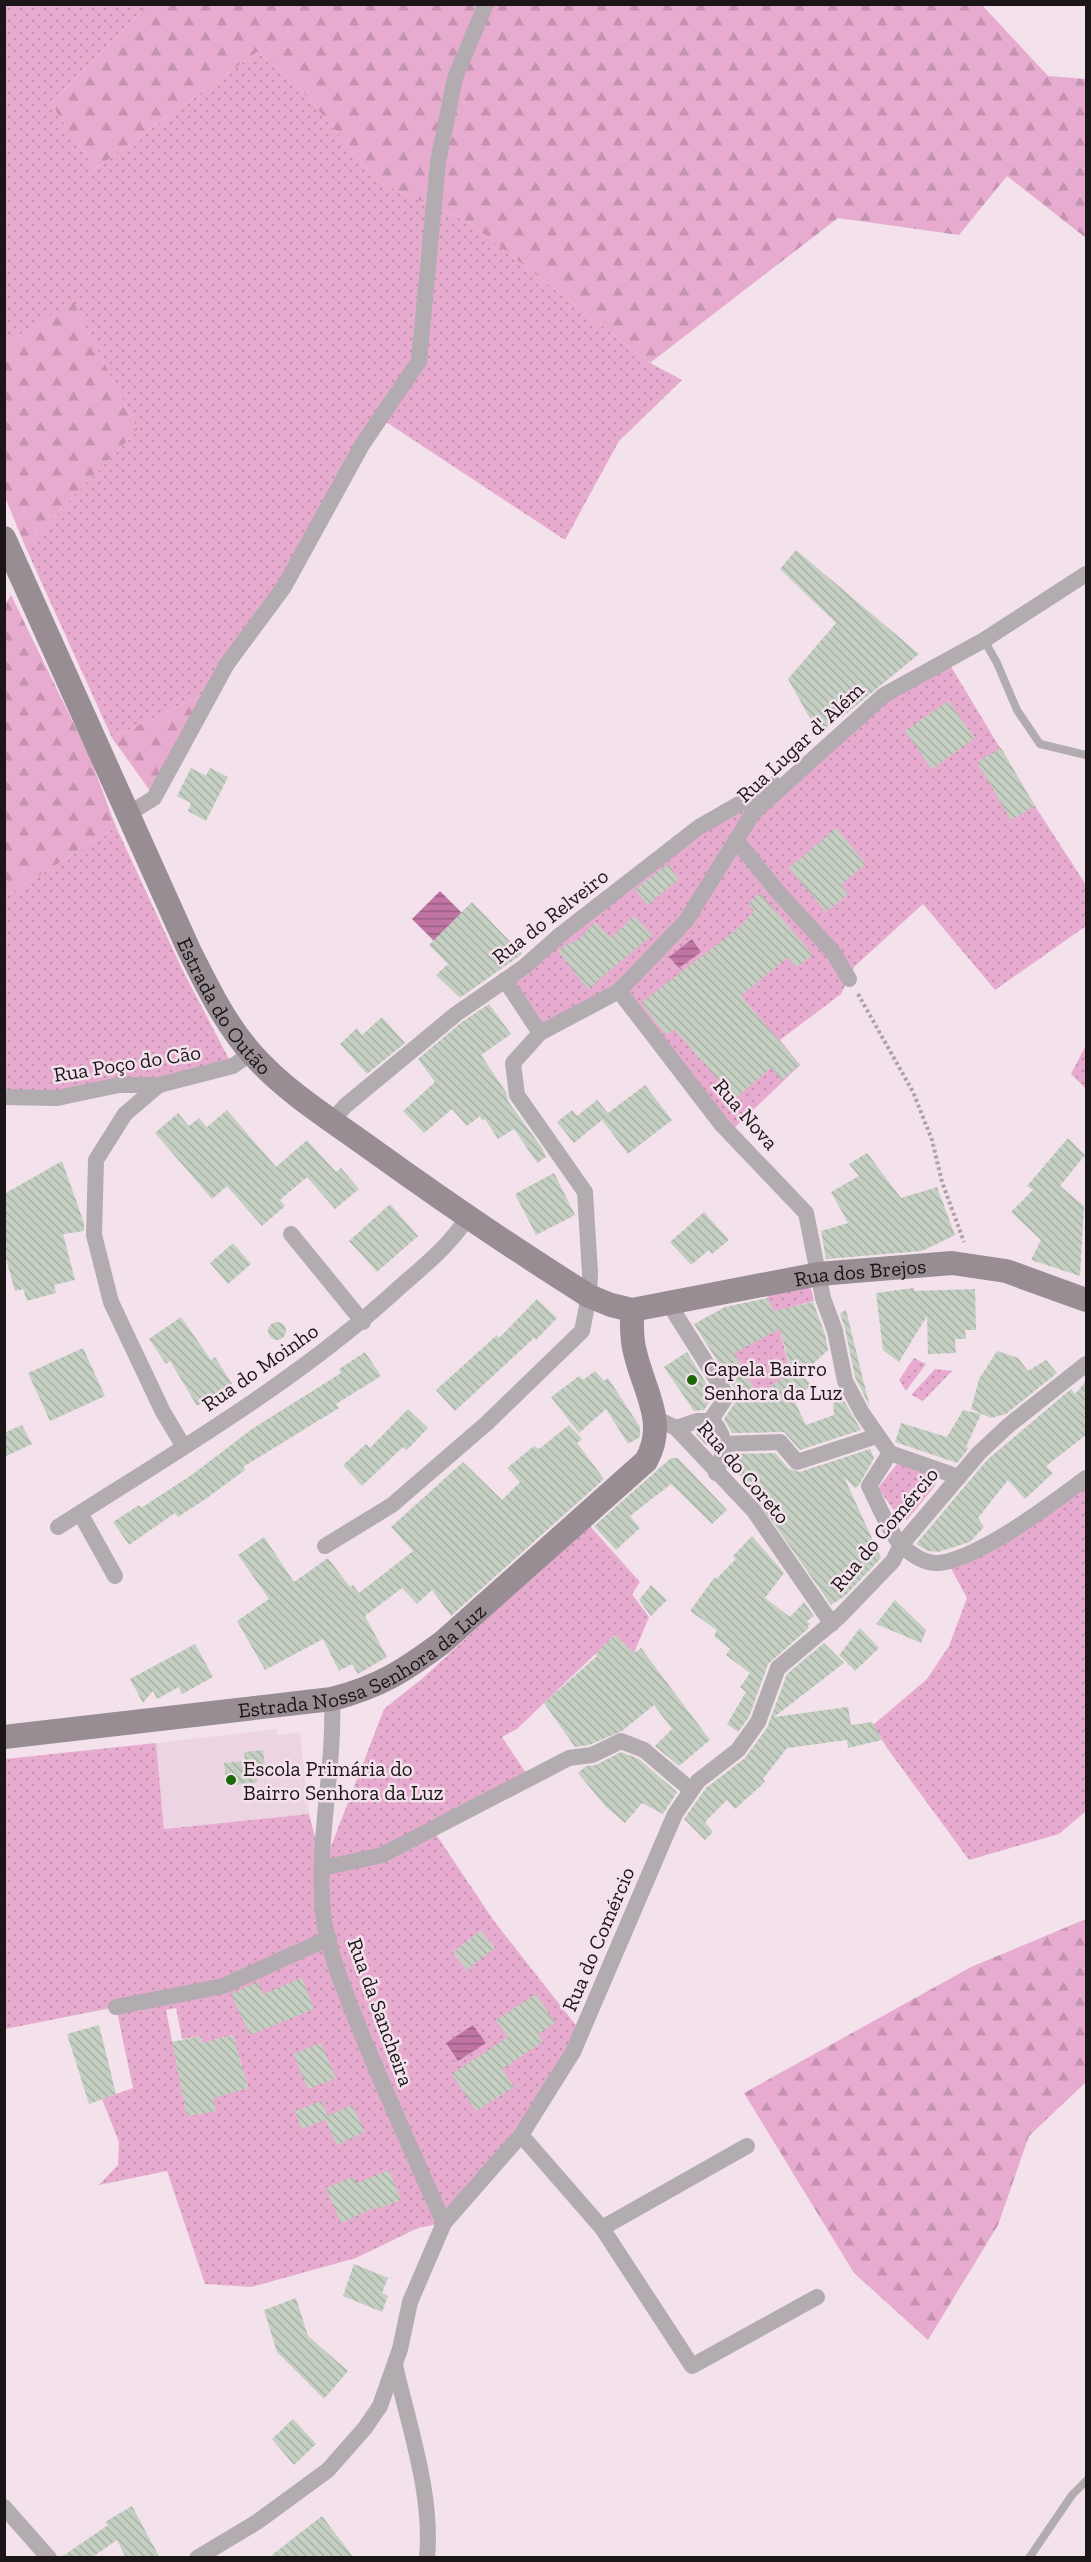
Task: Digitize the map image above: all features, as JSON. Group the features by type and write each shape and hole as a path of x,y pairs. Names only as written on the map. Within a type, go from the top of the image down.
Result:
{"street":[{"path":"128,814 154,798 227,664 284,586 362,445 419,361 438,162 455,78 486,4"},
{"name":"Estrada do Outão","path":"4,538 204,980 219,1007 251,1053 278,1079 332,1121 467,1218 589,1296 632,1310"},
{"name":"Rua Lugar d' Além","path":"589,1296 589,1246 585,1192 518,1095 513,1063 540,1033 619,991 686,921 753,813 884,695 984,640 1086,574"},
{"name":"Rua do Relveiro","path":"332,1121 345,1106 456,1014 505,980 699,828 808,763"},
{"path":"736,840 777,891 833,952 849,979"},
{"path":"505,980 540,1033"},
{"name":"Rua Nova","path":"619,991 722,1125 806,1213 823,1298 835,1331 845,1382 877,1436 890,1453"},
{"name":"Rua Poço do Cão","path":"4,1097 57,1098 119,1085 159,1085 233,1066 251,1053"},
{"path":"159,1085 125,1114 96,1160 94,1236 111,1302 163,1412 184,1447"},
{"name":"Rua do Moinho","path":"58,1527 232,1417 363,1322 455,1236 467,1218"},
{"path":"291,1234 363,1322"},
{"name":"Rua dos Brejos","path":"632,1310 819,1274 952,1263 1006,1271 1086,1299"},
{"path":"325,1546 392,1505 487,1423 582,1331 589,1296"},
{"path":"669,1304 727,1396 710,1421"},
{"path":"632,1310 634,1351 666,1423 710,1421 721,1431 725,1444 717,1473"},
{"name":"Rua do Comércio","path":"197,2558 256,2522 328,2470 365,2428 380,2406 395,2364 410,2302 444,2223 521,2135 573,2052 675,1814 698,1781 738,1750 758,1722 778,1668 832,1624 893,1561 901,1545 979,1452 1086,1364"},
{"name":"Estrada Nossa Senhora da Luz","path":"4,1737 332,1699 388,1680 443,1642 646,1461 653,1449 657,1433 666,1423"},
{"name":"Rua do Coreto","path":"666,1423 754,1511 832,1624"},
{"path":"725,1444 780,1442 797,1462 877,1436"},
{"path":"959,1477 890,1453 869,1486 901,1545 924,1561 938,1563 972,1554 1053,1503 1086,1478"},
{"path":"80,1513 115,1576"},
{"name":"Rua da Sancheira","path":"332,1699 333,1726 323,1869 323,1914 339,1978 393,2110 444,2223"},
{"path":"323,1869 382,1855 569,1758 592,1755 621,1740 644,1750 691,1790"},
{"path":"116,2007 223,1986 329,1938"},
{"path":"521,2135 602,2228 693,2366 817,2297"},
{"path":"602,2228 747,2145"},
{"path":"395,2364 419,2468 429,2533 427,2558"},
{"path":"4,2507 49,2558"}],"lane":[{"path":"984,640 997,663 1017,710 1040,744 1086,755"},
{"path":"1029,2558 1072,2495 1086,2481"}],"path":[{"path":"849,979 913,1092 932,1140 942,1182 959,1224 971,1266"}],"shaded area":[{"path":"440,891 462,913 434,941 412,919"},
{"path":"692,939 701,952 679,968 669,957"},
{"name":"Escola Primária do Bairro Senhora da Luz","path":"277,1729 277,1735 300,1732 309,1814 164,1829 156,1743"},
{"path":"473,2025 486,2043 458,2061 446,2043"}],"green space":[{"path":"5,5 147,5 51,104 95,169 257,52 295,82 378,182 468,222 650,363 682,380 619,441 565,540 380,418 214,689 112,738 25,546 138,430 73,302 5,344"},
{"path":"147,5 982,5 1048,76 1086,79 1086,238 1007,176 959,235 838,218 650,363 468,222 378,182 295,82 257,52 95,169 51,104"},
{"path":"73,301 138,430 25,546 5,497 5,344"},
{"path":"11,595 89,755 116,827 5,897 4,607"},
{"path":"947,660 1035,806 1086,885 1086,926 995,990 923,904 855,966 841,994 780,1040 800,1065 729,1133 619,992 540,1033 505,980 699,827 774,785 884,695"},
{"path":"214,689 156,799 112,738"},
{"path":"116,827 182,969 231,1063 196,1077 5,1097 5,897"},
{"path":"1086,1045 1086,1089 1071,1074"},
{"path":"808,1277 814,1301 795,1306 802,1327 781,1335 793,1383 782,1392 777,1382 758,1396 724,1336 779,1329 766,1293"},
{"path":"914,1358 926,1364 906,1391 899,1380"},
{"path":"935,1369 952,1371 923,1401 911,1395"},
{"path":"899,1461 936,1478 934,1487 907,1520 897,1515 878,1488"},
{"path":"1086,1478 1086,1811 1059,1834 969,1860 887,1748 873,1725 927,1679 949,1646 967,1598 947,1561"},
{"path":"589,1525 640,1582 632,1594 649,1617 634,1653 615,1635 517,1729 502,1737 530,1779 433,1830 494,1921 582,2033 573,2052 444,2223 418,2228 356,2258 251,2287 205,2284 167,2171 99,2185 118,2165 119,2142 102,2099 133,2088 116,2007 5,2029 5,1759 156,1743 164,1829 309,1814 323,1867 384,1709 424,1677","holes":["481,1931 494,1948 466,1969 453,1952","176,2008 182,2039 201,2036 215,2111 187,2116 166,2010","233,2035 248,2088 229,2093 214,2040"]},
{"path":"1086,1919 1086,2082 1029,2136 998,2225 928,2340 854,2273 744,2093 971,1967"}],"building":[{"path":"796,550 919,654 842,717 821,731 813,724 788,679 836,623 780,569"},
{"path":"948,701 975,738 932,769 905,731"},
{"path":"1001,748 1035,806 1011,820 977,762"},
{"path":"191,768 206,776 210,768 228,777 206,821 188,811 191,803 177,796"},
{"path":"836,828 866,864 841,885 848,894 826,912 789,868"},
{"path":"668,864 679,879 648,905 635,890"},
{"path":"760,893 813,955 796,967 788,957 741,996 800,1065 782,1080 771,1068 726,1106 714,1091 722,1084 674,1029 666,1035 641,1003 740,927 754,911 748,904"},
{"path":"472,902 522,954 460,998 436,975 448,964 429,945"},
{"path":"634,916 652,935 588,989 558,951 565,945 577,941 595,922 611,938"},
{"path":"489,1004 511,1034 481,1055 506,1092 508,1101 542,1148 546,1157 537,1163 514,1129 498,1139 485,1119 482,1120 480,1116 467,1126 452,1109 424,1133 403,1111 435,1082 418,1059 462,1022"},
{"path":"382,1017 405,1043 367,1074 340,1044 357,1028 362,1035"},
{"path":"645,1085 672,1120 628,1154 602,1120 574,1143 557,1122 572,1110 577,1116 597,1100 608,1113"},
{"path":"227,1110 276,1167 307,1140 336,1172 341,1168 359,1189 335,1209 307,1177 280,1200 285,1206 262,1226 227,1186 212,1199 155,1133 178,1113 189,1126 199,1118 207,1127"},
{"path":"1068,1138 1085,1155 1060,1186 1084,1206 1080,1276 1031,1260 1041,1240 1011,1212 1033,1190 1027,1186"},
{"path":"867,1153 901,1198 937,1187 955,1235 922,1251 826,1259 821,1231 848,1223 831,1192 859,1176 849,1164"},
{"path":"62,1161 84,1223 84,1231 63,1234 75,1280 54,1285 56,1293 27,1301 23,1289 15,1291 4,1252 4,1194"},
{"path":"554,1173 575,1215 536,1235 515,1194"},
{"path":"390,1204 418,1236 377,1272 349,1241"},
{"path":"704,1212 729,1240 712,1254 709,1250 691,1265 670,1242"},
{"path":"233,1243 251,1264 228,1284 210,1263"},
{"path":"914,1288 914,1291 975,1289 976,1330 965,1330 966,1339 955,1339 956,1353 928,1354 927,1316 899,1362 883,1350 876,1293"},
{"path":"768,1298 773,1311 813,1302 825,1334 828,1350 802,1374 812,1386 793,1398 806,1425 834,1415 833,1399 840,1394 861,1430 800,1450 784,1432 732,1433 724,1419 736,1401 736,1391 694,1324 725,1307","holes":["780,1329 791,1372 758,1396 734,1353"]},
{"path":"537,1299 557,1318 536,1340 534,1338 455,1411 436,1390 497,1335 499,1338"},
{"path":"846,1310 870,1407 855,1377 840,1313"},
{"path":"181,1317 211,1360 215,1357 232,1384 197,1406 170,1361 166,1364 149,1339"},
{"path":"277,1322 283,1325 286,1331 283,1337 277,1340 271,1337 268,1331 271,1325"},
{"path":"83,1348 105,1396 50,1421 28,1373"},
{"path":"997,1351 1018,1358 1028,1371 1046,1360 1057,1373 1006,1414 991,1418 971,1409 979,1379"},
{"path":"365,1352 381,1376 336,1404 339,1408 243,1467 245,1470 207,1498 178,1517 175,1513 129,1545 113,1522 139,1505 141,1508 193,1474 252,1429 341,1373 339,1369"},
{"name":"Capela Bairro Senhora da Luz","path":"687,1352 714,1396 704,1410 694,1411 664,1367"},
{"path":"595,1371 604,1381 608,1378 640,1427 640,1437 628,1444 606,1409 579,1433 551,1397 579,1376 583,1380"},
{"path":"1086,1381 1086,1435 1046,1466 1053,1473 1025,1499 1008,1480 978,1518 984,1527 970,1542 938,1552 928,1551 916,1544 987,1460 1071,1389 1075,1394"},
{"path":"408,1409 428,1428 407,1450 403,1447 362,1486 343,1465 366,1444 370,1448"},
{"path":"963,1410 981,1414 966,1447 969,1448 957,1463 895,1442 901,1423 947,1437"},
{"path":"22,1425 32,1444 4,1457 4,1433"},
{"path":"569,1425 582,1439 577,1443 604,1479 451,1616 432,1590 417,1604 402,1588 365,1616 387,1657 358,1674 352,1664 339,1671 323,1639 265,1670 237,1621 269,1599 238,1555 264,1537 294,1582 328,1558 350,1587 353,1585 359,1593 413,1551 391,1527 463,1462 502,1500 520,1482 507,1468 534,1446 539,1449"},
{"path":"699,1431 708,1431 713,1443 706,1445 696,1434"},
{"path":"870,1449 874,1458 859,1485 855,1488 844,1477 881,1558 845,1596 831,1605 731,1463 734,1454 775,1453 789,1469 800,1472"},
{"path":"671,1458 678,1458 727,1510 712,1524 671,1484 630,1516 640,1528 616,1550 594,1526"},
{"path":"752,1536 784,1573 765,1598 790,1617 804,1602 814,1616 807,1621 810,1624 807,1627 809,1628 768,1664 749,1717 738,1732 727,1724 746,1692 740,1687 750,1673 726,1655 730,1649 714,1636 717,1630 690,1611 714,1578 716,1579 736,1559 733,1556"},
{"path":"651,1585 667,1600 651,1616 639,1600"},
{"path":"895,1600 926,1630 921,1643 876,1624"},
{"path":"860,1628 879,1648 855,1671 839,1655"},
{"path":"615,1635 634,1653 641,1648 710,1740 679,1766 655,1746 672,1729 654,1705 622,1731 589,1745 575,1747 544,1703 597,1656 595,1654"},
{"path":"824,1643 844,1663 774,1717 848,1707 851,1725 872,1722 882,1740 848,1748 847,1740 787,1748 763,1779 765,1782 735,1809 727,1800 705,1822 713,1832 705,1840 684,1819 706,1788 745,1758 767,1728 787,1674"},
{"path":"195,1644 213,1677 182,1694 179,1687 157,1699 153,1691 143,1703 130,1679"},
{"path":"263,1750 265,1769 256,1771 257,1782 227,1786 224,1763 245,1761 244,1752"},
{"path":"621,1752 639,1759 677,1792 663,1814 642,1803 625,1823 606,1807 578,1773 586,1766 596,1765"},
{"path":"481,1931 495,1948 467,1970 453,1952"},
{"path":"302,1978 314,2009 250,2035 231,1994 258,1982 263,1994"},
{"path":"536,1994 555,2023 538,2034 543,2042 502,2069 514,2087 476,2111 452,2074 508,2037 496,2020"},
{"path":"99,2025 116,2094 89,2104 67,2034"},
{"path":"233,2035 248,2088 213,2098 216,2111 187,2116 172,2042 201,2036 202,2043"},
{"path":"321,2043 336,2078 308,2089 293,2054"},
{"path":"321,2101 328,2116 352,2105 365,2132 337,2145 325,2120 302,2129 295,2111"},
{"path":"389,2170 401,2200 377,2209 376,2207 341,2223 326,2188 353,2177 356,2183"},
{"path":"354,2264 388,2278 382,2293 388,2296 382,2312 343,2296"},
{"path":"296,2298 308,2336 348,2371 324,2399 277,2352 264,2310"},
{"path":"293,2419 316,2444 294,2465 272,2439"},
{"path":"132,2506 160,2558 126,2558 117,2540 91,2558 60,2558 108,2525 105,2522"},
{"path":"322,2516 354,2558 268,2558"}],"place":[{"name":"Capela Bairro Senhora da Luz","path":"692,1380"},
{"name":"Escola Primária do Bairro Senhora da Luz","path":"231,1780"}]}
